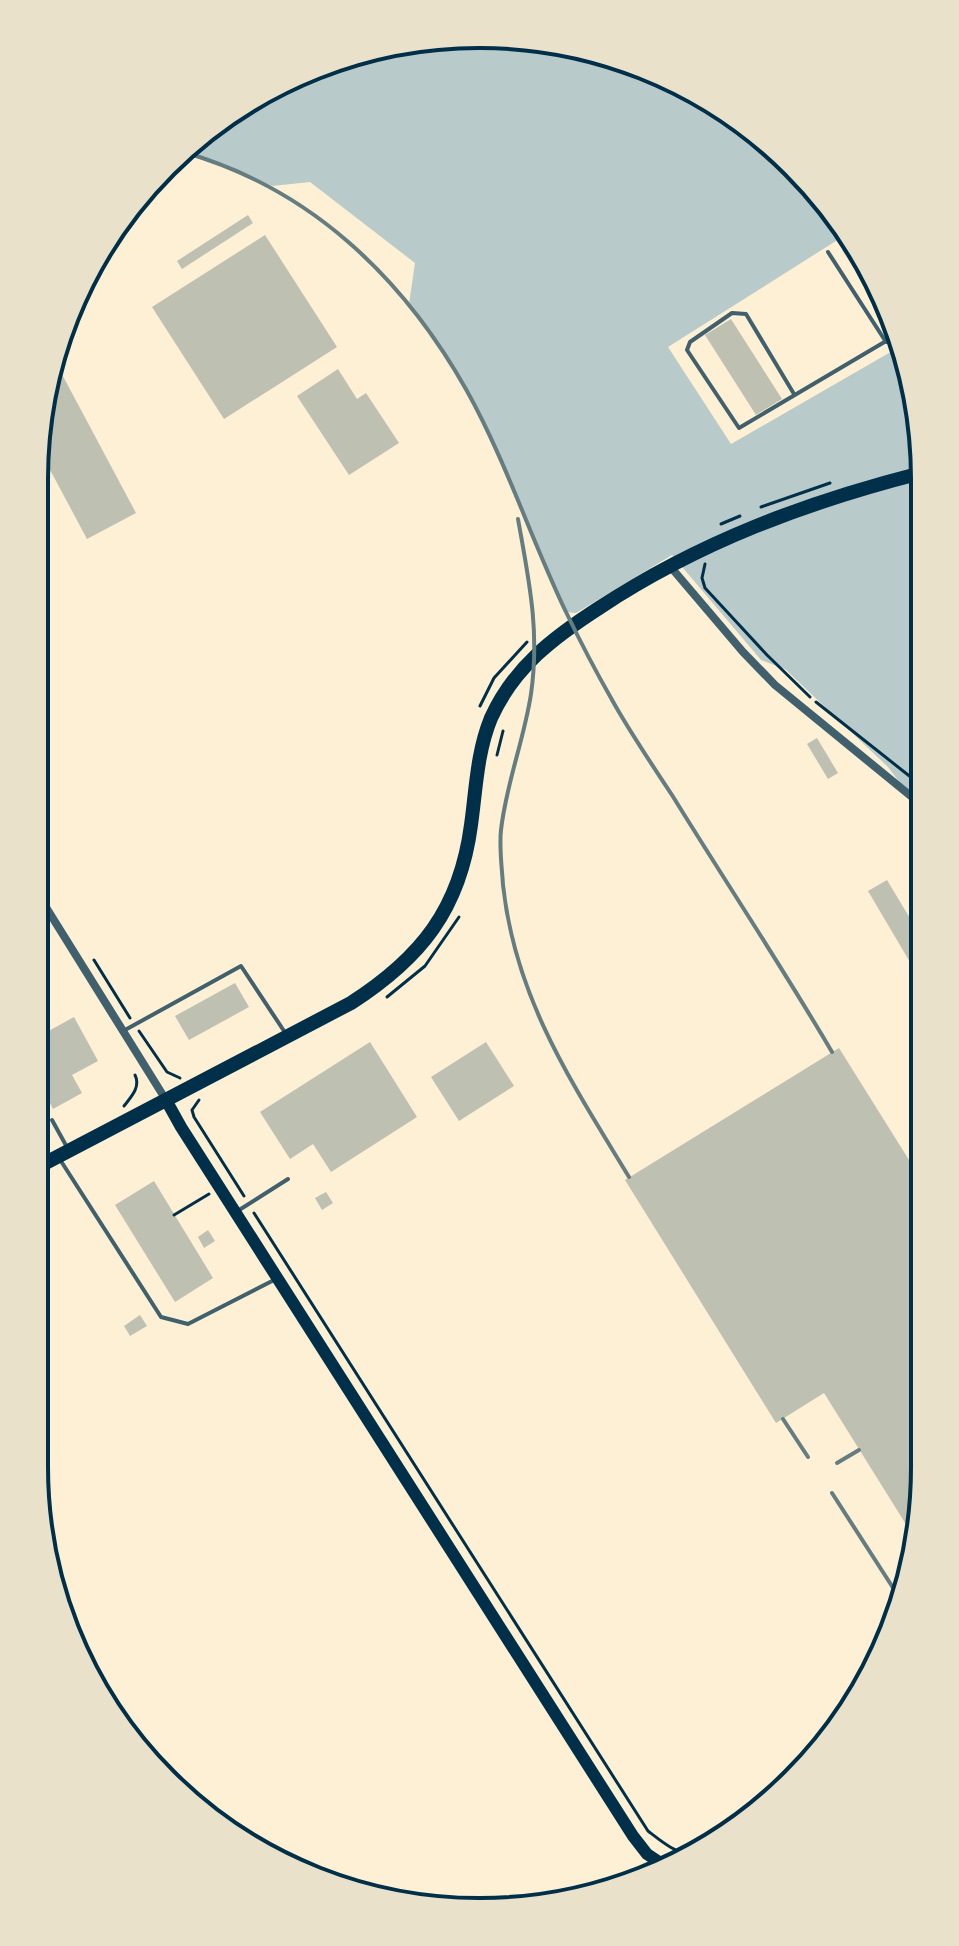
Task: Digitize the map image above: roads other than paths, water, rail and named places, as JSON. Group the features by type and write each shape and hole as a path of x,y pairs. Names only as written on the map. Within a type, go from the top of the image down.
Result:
{"main road":[{"path":"48,1162 288,1037 383,982 412,956 437,925 464,865 485,734 514,678 535,654 573,625 669,565 729,536 785,513 911,476"},
{"path":"166,1100 633,1836 656,1860"}],"street":[{"path":"669,565 775,685 911,796"},
{"path":"48,910 166,1100"}],"lane":[{"path":"794,394 746,314 732,313 690,342 687,350 739,428 886,342 828,252"},
{"path":"125,1030 241,966 288,1037"},
{"path":"52,1120 64,1154 161,1317 188,1324 278,1278"},
{"path":"235,1212 288,1179"}],"railway":[{"path":"194,156 272,188 312,213 349,242 383,275 442,349 481,418 553,584 605,687 832,1052"},
{"path":"518,519 532,606 534,649 528,711 501,830 503,885 510,926 533,1002 567,1073 629,1177"},
{"path":"783,1419 808,1457"},
{"path":"837,1463 859,1450"},
{"path":"832,1493 893,1588"}]}
